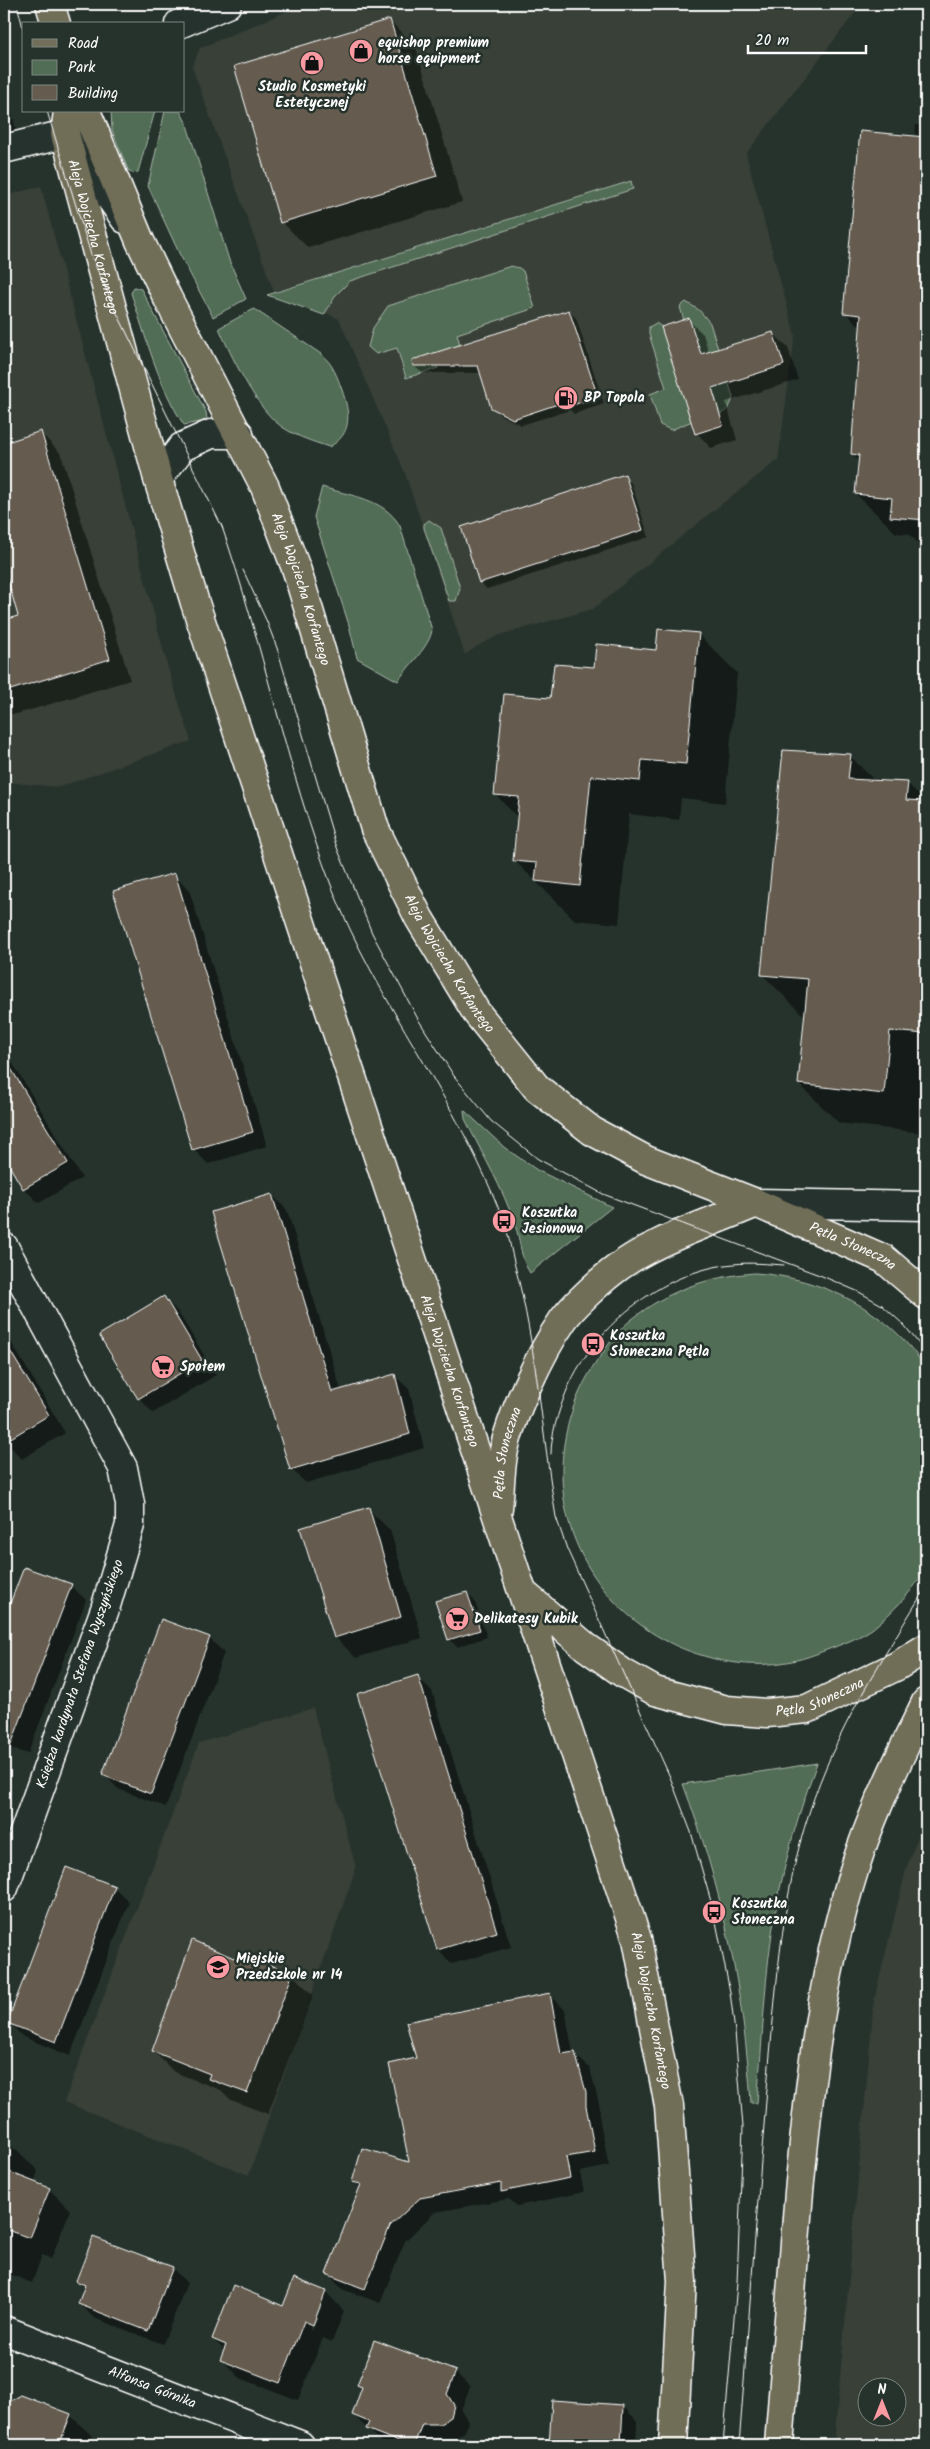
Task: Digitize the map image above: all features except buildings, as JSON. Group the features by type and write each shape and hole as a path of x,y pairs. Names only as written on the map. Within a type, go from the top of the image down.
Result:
{"main road":[{"path":"50,4 55,22"},
{"name":"Aleja Wojciecha Korfantego","path":"86,112 140,241 265,486 297,571 375,829 419,918 476,1012 537,1088 592,1130 646,1160 756,1203"},
{"name":"Aleja Wojciecha Korfantego","path":"67,122 158,479 195,603 497,1520"},
{"name":"Pętla Słoneczna","path":"926,1294 884,1259 756,1203 663,1242 612,1272 563,1319 535,1370 516,1413 503,1455 497,1520 522,1592 586,1647 655,1691 727,1710 767,1713 807,1709 898,1666 926,1648"},
{"name":"Aleja Wojciecha Korfantego","path":"522,1592 637,1938 669,2106 682,2281 674,2445"},
{"path":"779,2445 808,2091 820,2014 837,1938 861,1850 887,1782 926,1702"}],"street":[{"path":"184,22 227,4"},
{"path":"4,149 67,122 140,241"},
{"path":"158,479 182,447 211,434 239,434"},
{"name":"Aleja Wojciecha Korfantego","path":"756,1203 926,1206"},
{"name":"Księdza kardynała Stefana Wyszyńskiego","path":"4,1247 124,1468 130,1504 130,1525 106,1609 4,1888"},
{"name":"Alfonsa Górnika","path":"4,2330 254,2436 300,2445"}],"shaded area":[{"path":"304,4 862,4 746,154 795,335 778,460 593,609 500,635 479,645 465,655 405,473 339,319 294,298 633,188 630,181 274,292 192,67 200,48"},
{"path":"41,186 169,671 191,741 59,787 4,782 4,196"},
{"name":"Miejskie Przedszkole nr 14","path":"313,1708 356,1868 249,2175 64,2102 199,1743"},
{"path":"926,1816 926,2445 834,2445 874,2000 907,1866"}],"green space":[{"path":"111,112 155,112 138,172 133,173 128,170 112,130"},
{"path":"165,112 181,112 186,122 229,260 246,299 213,317 180,255 148,186"},
{"path":"631,181 633,189 350,281 336,295 324,315 267,295"},
{"path":"511,266 523,271 535,308 457,334 463,355 436,364 438,368 406,378 397,348 376,354 368,347 373,328 388,306"},
{"path":"134,287 141,289 206,412 207,419 205,421 184,425 175,410 160,377 131,293"},
{"path":"686,302 699,310 710,323 733,397 728,408 718,415 711,405 717,403 696,339 690,341 680,307"},
{"path":"254,309 321,354 334,370 345,399 348,415 346,429 342,436 329,447 295,434 277,423 260,404 236,365 219,328"},
{"path":"656,323 663,328 692,421 671,430 660,425 650,394 666,388 649,334 649,327"},
{"path":"322,487 366,499 376,504 385,509 400,526 432,630 423,649 398,681 357,658 349,625 314,517"},
{"path":"429,520 441,528 460,588 456,601 449,601 424,528 424,524"},
{"path":"464,1110 505,1148 537,1170 612,1207 530,1273 522,1256 517,1231 510,1211 465,1119"},
{"path":"755,1273 805,1282 829,1290 852,1301 874,1314 894,1330 911,1348 926,1369 926,1568 902,1601 880,1623 866,1633 802,1659 774,1664 746,1664 704,1656 676,1646 650,1632 627,1614 606,1592 587,1565 573,1536 565,1505 562,1474 564,1443 572,1412 584,1382 608,1345 623,1327 644,1310 673,1293 721,1278"},
{"path":"817,1763 793,1835 780,1890 769,1957 757,2103 751,2103 743,2021 729,1941 709,1862 683,1784"}],"tram line":[{"path":"17,4 22,24"},
{"path":"47,112 92,258 223,529"},
{"path":"221,524 250,614 301,796 331,885 371,970 464,1134 485,1176 505,1225 529,1328 556,1517 567,1549 670,1777 691,1832 714,1912 730,1992 743,2127 737,2283 723,2445"},
{"path":"243,570 277,648 336,845 372,933 418,1019 454,1076 491,1121 538,1159 603,1194 822,1276 859,1292 882,1305 905,1326 926,1353"},
{"path":"551,1454 557,1417 576,1371 610,1326 632,1307 655,1291 681,1278 707,1269 740,1263 784,1265"},
{"path":"739,2445 775,2001 792,1875 809,1813 832,1753 876,1669 926,1587"}],"place":[{"name":"equishop premium horse equipment","path":"361,51"},
{"name":"Studio Kosmetyki Estetycznej","path":"312,63"},
{"name":"BP Topola","path":"566,398"},
{"name":"Koszutka Jesionowa","path":"504,1221"},
{"name":"Koszutka Słoneczna Pętla","path":"593,1344"},
{"name":"Społem","path":"163,1367"},
{"name":"Delikatesy Kubik","path":"457,1619"},
{"name":"Koszutka Słoneczna","path":"714,1912"},
{"name":"Miejskie Przedszkole nr 14","path":"218,1967"}]}
